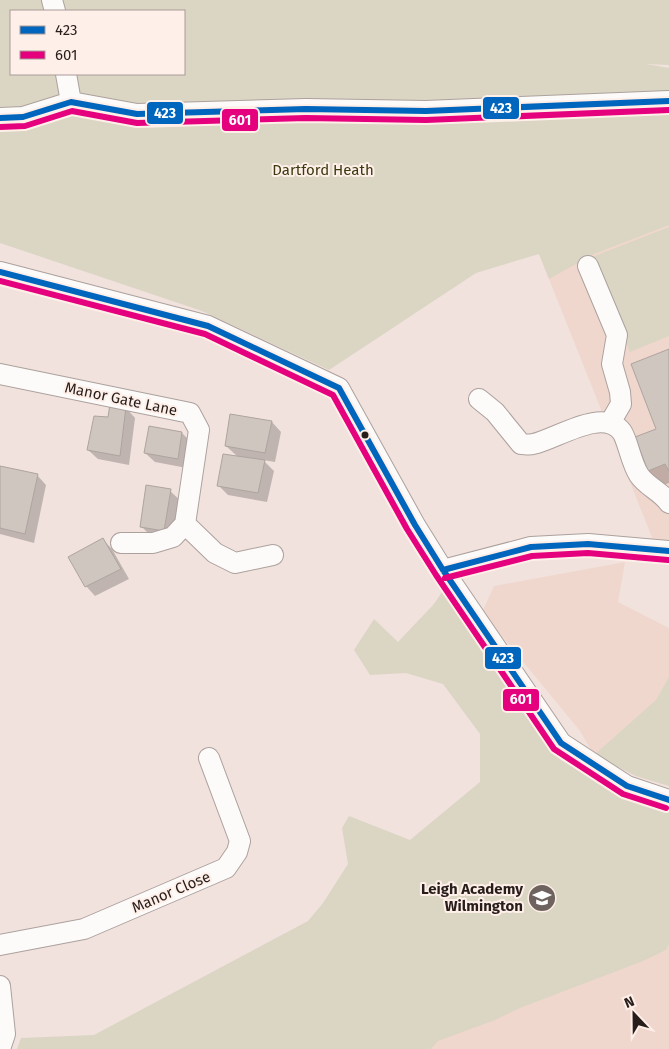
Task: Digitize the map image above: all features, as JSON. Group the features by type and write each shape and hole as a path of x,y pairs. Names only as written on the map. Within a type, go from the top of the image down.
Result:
{"street":[{"path":"66,75 71,102"},
{"path":"0,118 23,117 71,102 137,114 306,109 426,111 669,101"},
{"path":"588,266 617,335 612,364 620,392 621,404 610,423"},
{"path":"0,272 208,326 339,388 415,525 443,570 561,743 628,786 669,800"},
{"name":"Manor Gate Lane","path":"0,374 190,413 199,430 185,524"},
{"path":"479,399 495,412 521,444 533,444 592,423 610,423 622,432 638,474 650,487 665,497 669,503"},
{"path":"121,543 153,543 173,537 185,524 215,553 235,563 273,555"},
{"path":"443,570 531,547 588,544 669,551"},
{"name":"Manor Close","path":"0,945 84,929 226,868 237,852 240,840 209,758"},
{"path":"0,986 5,1034 0,1049"}],"shaded area":[{"path":"669,210 669,565 663,565 539,254"},
{"path":"625,562 618,602 669,628 669,786 636,776 594,755 580,731 482,612 494,586"},
{"name":"Leigh Academy Wilmington","path":"601,786 669,816 669,1049 118,1049"}],"green space":[{"name":"Dartford Heath","path":"0,0 669,0 669,65 646,64 669,68 669,225 594,254 549,279 539,254 476,273 329,370 202,311 0,243"},
{"path":"669,227 669,336 630,352 592,257"},
{"name":"Leigh Academy Wilmington","path":"442,592 561,760 596,781 669,808 669,944 666,950 643,961 438,1041 431,1049 17,1049 21,1038 94,1035 308,921 323,903 348,864 342,828 349,816 410,840 480,782 480,734 443,684 406,673 370,675 354,650 374,619 398,642 434,604"},
{"path":"669,677 669,786 636,776 594,755 656,700"}],"building":[{"path":"669,349 669,471 665,464 648,471 635,437 656,429 631,364"},
{"path":"110,404 126,407 120,456 87,450 94,416 108,417"},
{"path":"230,414 272,421 265,453 225,446"},
{"path":"149,426 182,432 178,459 144,453"},
{"path":"223,454 265,460 258,493 217,486"},
{"path":"0,466 38,474 25,534 0,528"},
{"path":"146,485 171,489 164,531 140,527"},
{"path":"103,538 121,569 85,587 68,557"}],"transit line":[{"name":"423","path":"0,118 23,117 71,102 137,114 306,109 426,111 669,101"},
{"name":"601","path":"0,127 25,126 72,111 137,123 306,118 426,120 669,110"},
{"name":"423","path":"0,272 208,326 339,388 415,525 443,570 561,743 627,786 669,800"},
{"name":"601","path":"0,281 205,334 333,395 407,529 554,749 623,794 666,808"},
{"name":"423","path":"443,570 531,547 588,544 669,551"},
{"name":"601","path":"445,578 532,556 588,553 668,560"}],"place":[{"name":"Leigh Academy Wilmington","path":"542,898"}]}
